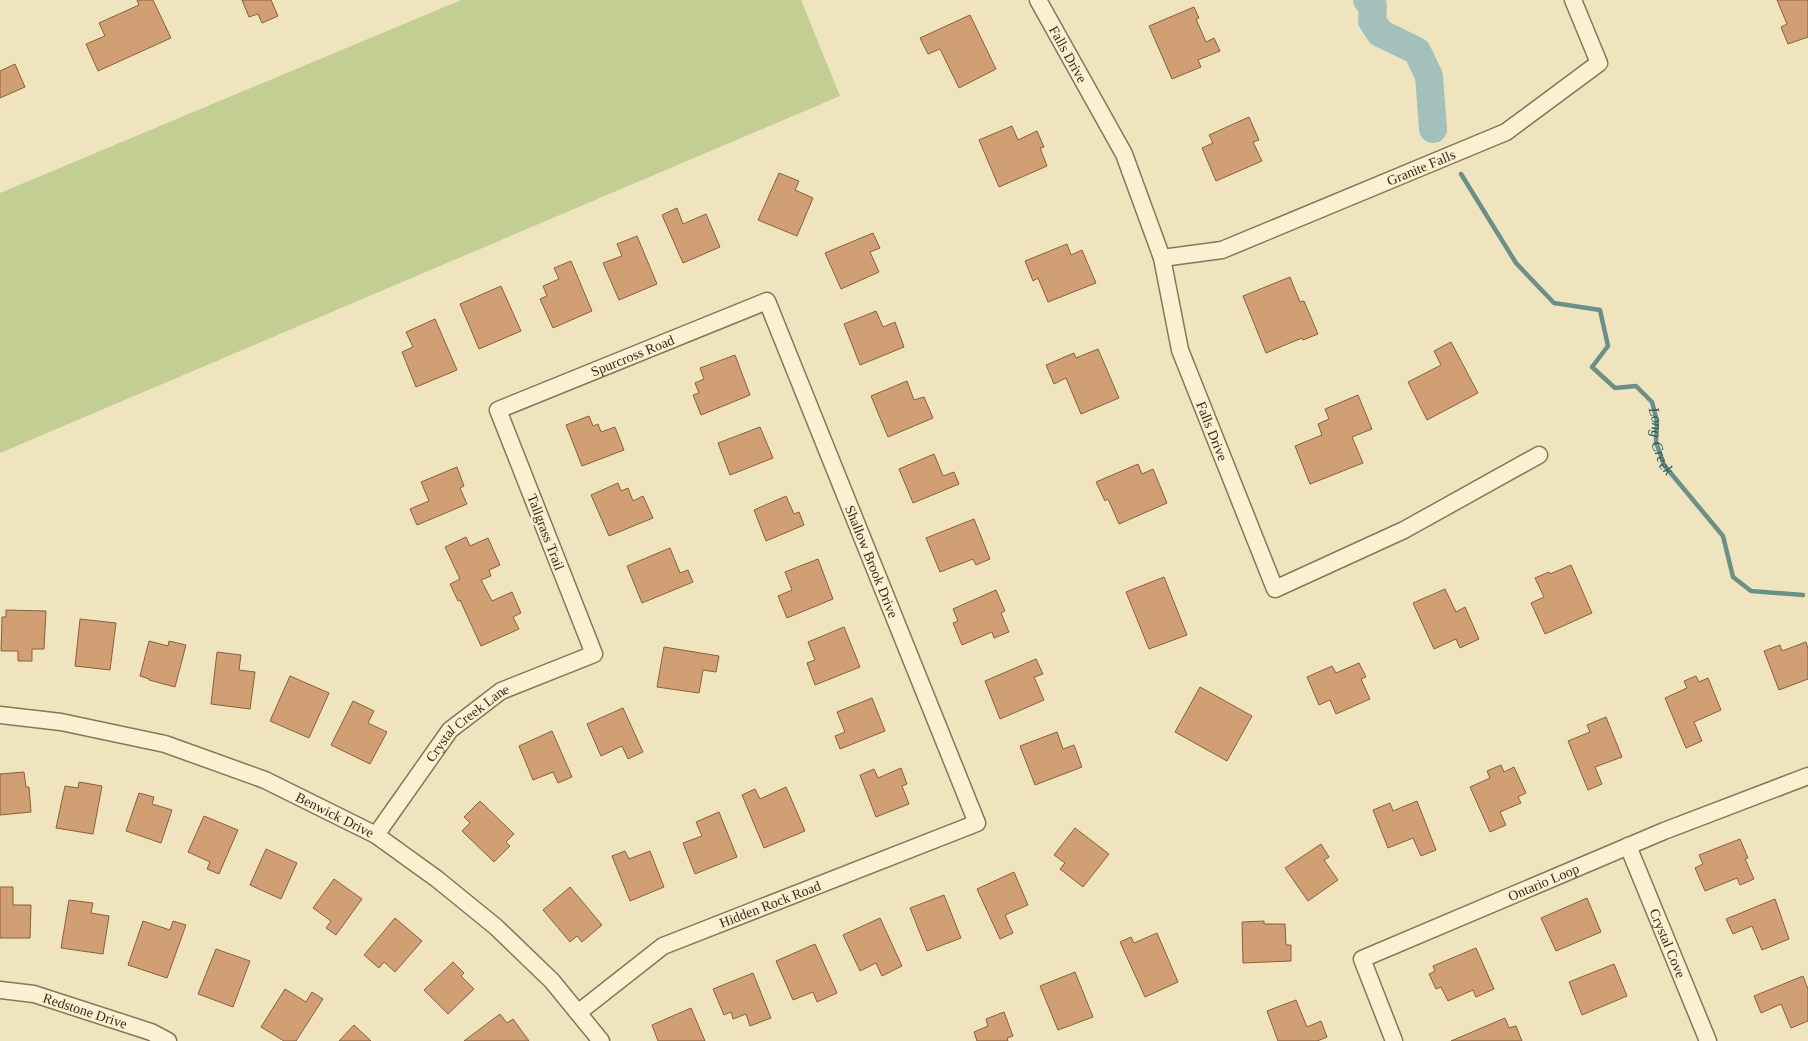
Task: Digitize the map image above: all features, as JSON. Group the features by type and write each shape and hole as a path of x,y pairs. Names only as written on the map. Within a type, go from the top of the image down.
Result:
{"street":[{"name":"Falls Drive","path":"1038,0 1124,154 1162,258 1180,350 1276,589 1404,530 1540,455"},
{"name":"Granite Falls","path":"1162,258 1222,250 1506,132 1599,63 1573,0"},
{"name":"Spurcross Road","path":"498,410 767,301"},
{"name":"Shallow Brook Drive","path":"767,301 977,823"},
{"name":"Tallgrass Trail","path":"498,410 594,654"},
{"name":"Crystal Creek Lane","path":"376,835 450,730 501,691 594,654"},
{"name":"Benwick Drive","path":"0,715 61,722 165,744 265,780 376,835 437,879 496,927 552,981 601,1041"},
{"name":"Ontario Loop","path":"1394,1041 1362,959 1628,846 1808,776"},
{"name":"Hidden Rock Road","path":"579,1012 663,946 977,823"},
{"name":"Crystal Cove","path":"1628,846 1708,1041"},
{"name":"Redstone Drive","path":"0,990 34,994 151,1032 168,1041"}],"green space":[{"path":"461,0 801,0 840,96 0,453 0,193"}],"building":[{"path":"137,0 153,0 171,38 98,71 86,44 105,36 99,23 139,5"},
{"path":"242,0 271,0 278,16 262,23 258,14 249,17"},
{"path":"1777,0 1808,0 1808,37 1788,44 1781,27 1787,24"},
{"path":"1194,7 1199,18 1196,19 1206,42 1214,38 1220,51 1198,60 1201,67 1172,79 1149,26"},
{"path":"970,15 996,69 959,88 940,49 928,54 920,38"},
{"path":"15,64 25,87 0,98 0,71"},
{"path":"1249,117 1259,140 1253,142 1262,161 1216,181 1202,148 1213,143 1209,135"},
{"path":"1012,126 1018,140 1037,131 1044,147 1040,148 1047,166 999,187 979,140"},
{"path":"779,173 799,181 795,190 813,198 797,236 758,220"},
{"path":"677,208 683,224 706,214 720,247 683,263 662,215"},
{"path":"873,233 880,248 870,252 879,272 841,289 825,253"},
{"path":"637,236 657,284 619,300 603,263 622,256 617,244"},
{"path":"1067,244 1071,255 1082,250 1096,283 1048,302 1038,278 1033,281 1025,261"},
{"path":"571,261 592,311 553,328 540,299 547,296 543,286 559,279 554,268"},
{"path":"1290,277 1300,302 1304,301 1318,334 1303,340 1302,338 1266,353 1243,296"},
{"path":"501,286 521,331 479,349 460,304"},
{"path":"876,311 883,327 895,322 904,347 860,365 844,324"},
{"path":"435,319 457,370 416,387 402,352 413,347 406,332"},
{"path":"1451,342 1478,393 1427,420 1408,382 1441,365 1434,351"},
{"path":"1098,349 1119,398 1081,414 1066,378 1054,384 1046,365 1074,353 1076,358"},
{"path":"735,355 750,395 701,415 693,395 699,393 695,383 704,379 700,368"},
{"path":"907,381 914,400 924,397 933,418 888,437 871,396"},
{"path":"1358,395 1372,429 1352,437 1363,463 1310,484 1295,446 1322,435 1318,424 1329,419 1325,409"},
{"path":"589,416 593,426 598,424 601,432 615,427 624,450 582,466 566,425"},
{"path":"760,427 773,458 730,475 718,443"},
{"path":"934,454 943,476 954,472 959,484 913,503 899,469"},
{"path":"1138,464 1142,474 1153,469 1167,503 1119,524 1108,499 1105,501 1096,482"},
{"path":"457,467 464,486 460,488 467,504 417,525 410,509 429,501 421,482"},
{"path":"618,483 621,491 628,488 633,501 643,496 653,518 609,536 591,495"},
{"path":"786,496 794,514 799,512 804,525 766,541 754,510"},
{"path":"974,519 990,559 976,565 973,559 940,572 926,538"},
{"path":"466,537 470,546 488,538 500,565 489,570 491,576 481,580 492,601 512,592 521,613 513,617 519,629 481,646 460,600 458,601 450,584 460,579 445,547"},
{"path":"670,548 680,573 688,570 693,582 642,603 627,566"},
{"path":"818,559 833,599 787,618 778,596 792,590 785,572"},
{"path":"1571,565 1592,613 1545,634 1531,603 1544,597 1535,578"},
{"path":"1164,577 1187,635 1149,649 1126,592"},
{"path":"1445,589 1456,612 1465,607 1479,639 1460,648 1456,639 1434,649 1413,603"},
{"path":"996,590 1005,611 1001,613 1009,632 994,638 992,632 962,645 953,623 958,621 953,609"},
{"path":"6,610 46,611 44,649 32,649 32,661 18,661 18,651 1,651 2,617 6,617"},
{"path":"80,619 116,623 110,670 75,666"},
{"path":"844,627 860,667 815,685 807,663 815,660 808,642"},
{"path":"149,641 168,646 169,641 186,645 175,687 140,676"},
{"path":"1806,642 1808,649 1808,679 1779,690 1764,651 1780,645 1782,651"},
{"path":"664,647 719,656 716,672 703,670 699,693 657,687"},
{"path":"217,652 241,655 239,670 255,672 250,709 211,704"},
{"path":"1036,659 1043,674 1034,677 1044,700 1000,719 985,681"},
{"path":"1359,663 1366,677 1361,679 1370,699 1336,714 1330,700 1319,705 1307,677 1332,666 1336,673"},
{"path":"290,676 329,693 309,738 270,721"},
{"path":"1696,676 1699,682 1708,678 1721,710 1694,722 1702,741 1686,748 1665,698 1687,688 1684,681"},
{"path":"1200,687 1252,716 1227,761 1175,732"},
{"path":"872,698 885,731 840,749 835,736 845,732 837,712"},
{"path":"353,701 374,711 368,723 387,732 370,764 331,745"},
{"path":"623,708 643,752 628,759 622,746 601,756 587,724"},
{"path":"1606,717 1622,757 1595,767 1602,784 1588,790 1568,741 1590,732 1587,725"},
{"path":"552,731 572,777 558,783 553,772 533,780 519,746"},
{"path":"1057,732 1063,749 1074,745 1082,767 1035,785 1020,746"},
{"path":"1501,765 1504,772 1514,767 1526,793 1518,797 1521,803 1500,812 1506,825 1490,832 1470,787 1490,778 1487,771"},
{"path":"901,768 907,784 902,786 909,804 876,817 860,775 874,769 878,778"},
{"path":"24,772 26,787 29,787 31,812 0,815 0,774"},
{"path":"79,782 102,786 93,834 56,828 65,786 78,788"},
{"path":"786,787 805,831 764,848 742,795 755,789 760,799"},
{"path":"139,793 154,797 152,804 172,810 161,843 126,831"},
{"path":"480,801 514,834 506,842 510,846 494,862 462,831 470,823 464,817"},
{"path":"1417,801 1436,850 1421,856 1413,838 1388,848 1373,810 1390,803 1393,811"},
{"path":"719,812 737,857 695,874 683,843 702,836 696,822"},
{"path":"204,816 238,830 219,874 207,869 210,862 188,852"},
{"path":"1075,828 1109,854 1083,887 1060,869 1065,863 1054,855"},
{"path":"1740,839 1748,858 1745,859 1754,879 1740,885 1737,878 1705,891 1695,868 1703,864 1699,855"},
{"path":"1321,844 1329,857 1324,860 1338,880 1308,901 1285,868"},
{"path":"266,849 297,863 281,899 250,885"},
{"path":"625,851 629,859 650,851 664,887 630,901 612,856"},
{"path":"1014,872 1028,905 1005,915 1013,933 1000,939 977,889"},
{"path":"334,879 362,899 336,935 326,928 331,921 313,908"},
{"path":"0,887 13,887 13,905 31,905 30,938 0,938"},
{"path":"570,887 602,925 582,942 577,936 570,942 543,910"},
{"path":"944,895 961,938 927,951 910,908"},
{"path":"1587,898 1601,932 1556,951 1541,918"},
{"path":"1775,899 1789,939 1762,950 1752,926 1733,934 1726,919"},
{"path":"69,900 93,903 91,913 109,916 103,954 61,948"},
{"path":"395,918 422,941 395,972 384,962 379,968 364,955"},
{"path":"880,918 902,966 882,976 876,963 860,971 843,935"},
{"path":"143,921 170,930 173,921 186,925 167,978 128,965"},
{"path":"1264,921 1264,924 1285,924 1286,945 1291,945 1291,961 1243,963 1242,922"},
{"path":"1157,933 1178,982 1145,997 1120,942 1131,937 1134,943"},
{"path":"815,944 837,993 817,1002 813,992 793,1000 776,961"},
{"path":"1476,948 1494,989 1476,997 1473,990 1448,1001 1441,987 1436,989 1429,974 1435,971 1433,966"},
{"path":"216,949 250,961 233,1007 198,994"},
{"path":"453,962 464,973 461,976 474,989 448,1014 424,990"},
{"path":"1614,964 1627,996 1582,1015 1569,982"},
{"path":"1075,972 1093,1017 1058,1030 1040,986"},
{"path":"753,973 771,1018 750,1026 746,1014 733,1019 731,1012 724,1015 713,989"},
{"path":"1803,976 1808,989 1808,1021 1791,1028 1781,1004 1761,1013 1754,996"},
{"path":"285,989 306,1002 312,992 323,999 296,1041 284,1041 261,1027"},
{"path":"1296,1000 1307,1027 1321,1021 1327,1037 1317,1041 1278,1041 1267,1011"},
{"path":"691,1008 705,1041 658,1041 652,1025"},
{"path":"1004,1012 1013,1036 1007,1038 1008,1041 977,1041 974,1032 988,1026 986,1019"},
{"path":"500,1014 507,1023 513,1019 529,1041 464,1041"},
{"path":"1505,1018 1509,1028 1516,1026 1522,1041 1451,1041"},
{"path":"354,1025 371,1041 339,1041"}],"waterway":[{"name":"Long Creek","path":"1367,0 1373,6 1372,21 1380,33 1417,51 1429,76 1433,129"},
{"name":"Long Creek","path":"1461,174 1516,263 1554,303 1600,310 1608,346 1592,367 1615,388 1636,386 1652,402 1657,421 1656,442 1664,465 1723,536 1733,577 1751,591 1803,595"}]}
